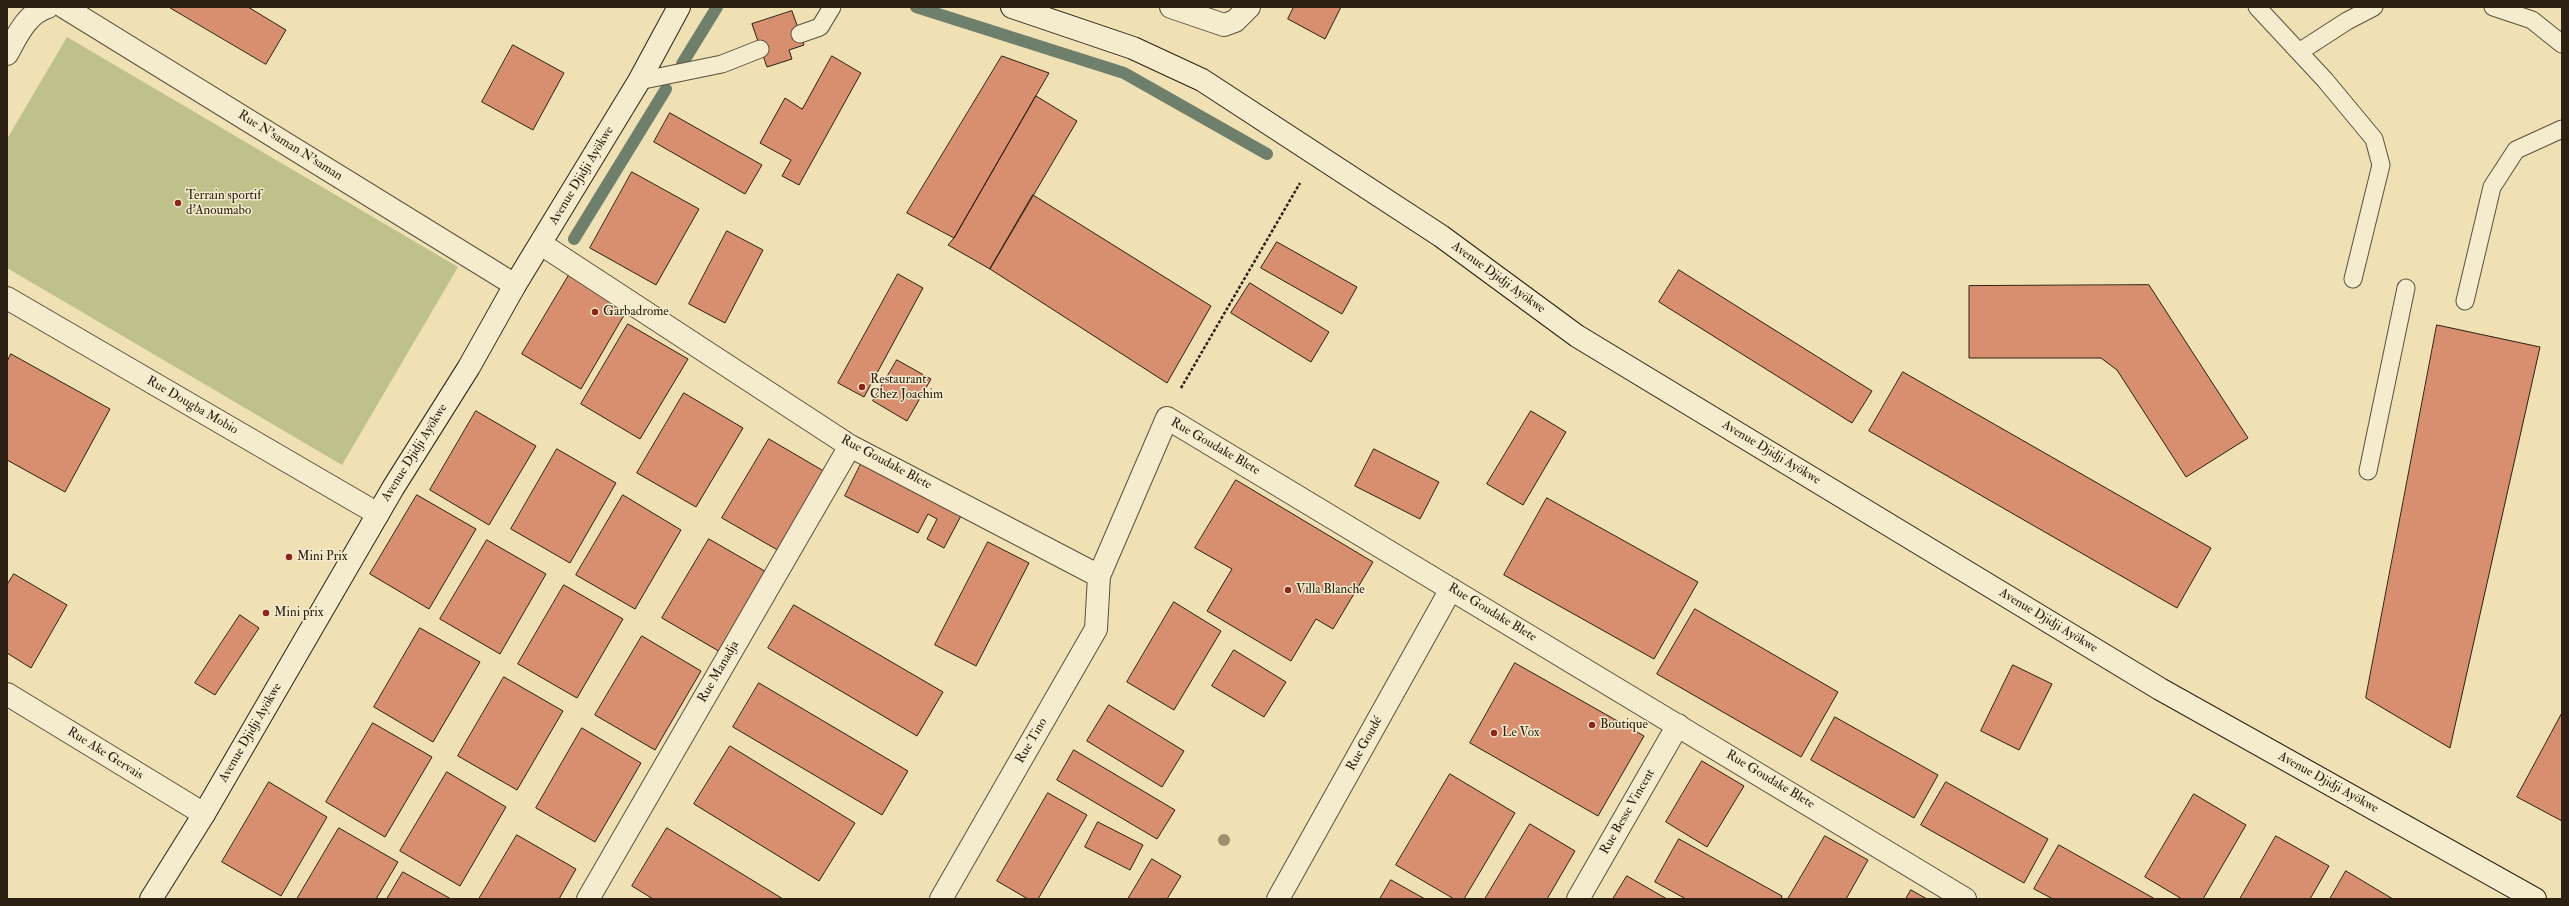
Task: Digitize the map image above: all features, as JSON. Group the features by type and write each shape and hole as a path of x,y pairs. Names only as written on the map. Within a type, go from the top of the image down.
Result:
{"street":[{"path":"7,54 23,26 37,10 48,7"},
{"name":"Rue N'saman N'saman","path":"64,7 515,285"},
{"name":"Avenue Djidji Ayökwe","path":"151,899 204,814 378,514 469,367 515,285 639,82 679,7"},
{"name":"Avenue Djidji Ayökwe","path":"1012,7 1133,48 1202,80 1316,156 1441,236 1584,340 2160,689 2535,899"},
{"path":"1171,7 1224,25 1235,21 1249,7"},
{"name":"Rue Goudake Blete","path":"541,244 850,446 1099,576 1167,418 1965,899"},
{"name":"Rue Dougba Mobio","path":"7,298 378,514"},
{"name":"Rue Manadja","path":"588,899 850,446"},
{"name":"Rue Tino","path":"940,899 1096,629 1099,576"},
{"name":"Rue Goudé","path":"1278,899 1451,589"},
{"name":"Rue Ake Gervais","path":"7,694 204,814"},
{"name":"Rue Besse Vincent","path":"1578,899 1678,725"}],"lane":[{"path":"800,34 820,27 832,7"},
{"path":"2257,7 2299,52 2374,139 2381,164 2353,279"},
{"path":"2299,52 2347,21 2374,7"},
{"path":"2493,7 2532,20 2562,44"},
{"path":"639,82 722,64 760,49"},
{"path":"2465,301 2492,187 2516,150 2562,129"},
{"path":"2368,471 2406,288"}],"path":[{"path":"1167,418 1191,368 1316,156"}],"green space":[{"name":"Terrain sportif d'Anoumabo","path":"67,37 458,267 342,465 7,268 7,139"}],"building":[{"path":"169,7 248,7 286,30 266,64"},
{"path":"1294,7 1341,7 1325,39 1288,19"},
{"path":"792,11 804,45 789,50 792,59 767,67 752,24"},
{"path":"513,45 564,73 533,130 482,102"},
{"path":"832,56 861,73 799,185 782,176 791,160 760,143 785,98 802,109"},
{"path":"1002,56 1049,73 954,238 907,213"},
{"path":"1036,96 1077,121 990,269 948,245 954,238"},
{"path":"670,113 762,165 745,194 654,142"},
{"path":"632,172 699,209 656,285 590,248"},
{"path":"1033,195 1211,306 1167,383 990,269"},
{"path":"727,231 763,250 725,323 689,304"},
{"path":"1277,242 1357,287 1342,314 1261,268"},
{"path":"1679,270 1872,391 1852,423 1659,302"},
{"path":"898,274 923,288 864,397 838,383"},
{"path":"569,275 627,310 581,389 522,354"},
{"path":"1250,283 1329,332 1311,362 1231,313"},
{"path":"2149,285 2248,438 2186,477 2117,370 2101,358 1969,358 1969,286"},
{"path":"628,324 688,359 640,439 581,404"},
{"path":"2437,325 2540,347 2450,748 2366,698"},
{"path":"11,354 110,409 65,492 7,460 7,362"},
{"path":"897,360 931,379 907,421 873,401"},
{"path":"1903,372 2211,548 2177,608 1869,431"},
{"path":"684,393 743,428 696,507 637,473"},
{"path":"476,411 536,446 489,525 430,490"},
{"path":"1531,411 1566,432 1523,505 1487,484"},
{"path":"769,439 827,473 781,552 722,518"},
{"path":"557,449 616,483 570,563 511,529"},
{"path":"1374,449 1439,482 1420,519 1355,486"},
{"path":"862,462 962,514 944,548 927,539 937,519 928,514 918,533 845,496"},
{"name":"Villa Blanche","path":"1236,480 1373,562 1333,629 1316,619 1291,661 1207,611 1232,569 1195,548"},
{"path":"417,495 476,529 429,609 370,574"},
{"path":"623,495 681,530 635,609 576,575"},
{"path":"1547,498 1698,582 1654,659 1504,575"},
{"path":"709,539 768,573 722,653 662,618"},
{"path":"487,540 546,574 500,654 440,619"},
{"path":"988,542 1029,563 976,666 935,645"},
{"path":"14,574 67,605 31,668 7,653 7,585"},
{"path":"564,585 623,619 577,698 518,664"},
{"path":"1174,602 1221,631 1174,710 1127,682"},
{"path":"794,605 943,692 917,736 768,648"},
{"path":"1695,609 1838,692 1801,757 1657,674"},
{"path":"240,615 259,628 215,695 195,683"},
{"path":"420,628 480,662 433,742 374,707"},
{"path":"642,636 701,671 655,750 595,715"},
{"path":"1234,650 1286,682 1264,717 1212,686"},
{"path":"1515,663 1644,736 1598,816 1470,743"},
{"path":"2013,665 2052,684 2019,750 1981,731"},
{"path":"504,677 563,711 517,790 458,756"},
{"path":"759,683 908,771 882,815 733,727"},
{"path":"1109,705 1184,751 1162,787 1087,741"},
{"path":"2562,713 2562,821 2517,797"},
{"path":"1835,717 1938,775 1914,818 1811,760"},
{"path":"373,723 432,757 385,837 326,802"},
{"path":"582,728 641,763 595,842 536,808"},
{"path":"730,746 855,823 819,881 694,804"},
{"path":"1074,750 1175,810 1157,839 1057,780"},
{"path":"1702,761 1744,786 1707,847 1666,822"},
{"path":"447,772 506,807 460,886 400,851"},
{"path":"1450,774 1515,813 1464,899 1454,899 1396,865"},
{"path":"269,782 327,817 281,896 222,862"},
{"path":"1946,782 2048,839 2024,883 1921,825"},
{"path":"1048,793 1087,815 1038,899 1028,899 997,881"},
{"path":"2194,794 2246,825 2203,899 2182,899 2145,877"},
{"path":"1098,822 1143,845 1130,870 1085,847"},
{"path":"1530,824 1575,851 1547,899 1485,899"},
{"path":"339,828 398,862 376,899 297,899"},
{"path":"667,828 783,899 653,899 632,886"},
{"path":"517,835 576,869 559,899 479,899"},
{"path":"1825,836 1868,860 1846,899 1788,899"},
{"path":"2276,836 2329,866 2310,899 2240,899"},
{"path":"1679,839 1782,896 1781,899 1686,899 1655,882"},
{"path":"2059,845 2155,899 2053,899 2034,889"},
{"path":"1152,859 1181,876 1167,899 1128,899"},
{"path":"2346,871 2393,899 2330,899"},
{"path":"403,872 451,899 387,899"},
{"path":"1627,876 1667,899 1613,899"},
{"path":"1391,880 1425,899 1380,899"},
{"path":"1911,890 1927,899 1906,899"}],"waterway":[{"path":"682,64 717,7"},
{"path":"916,7 1124,73 1267,154"},
{"path":"574,239 666,89"}],"place":[{"name":"Terrain sportif d'Anoumabo","path":"178,203"},
{"name":"Garbadrome","path":"595,312"},
{"name":"Restaurant Chez Joachim","path":"862,387"},
{"name":"Mini Prix","path":"289,557"},
{"name":"Villa Blanche","path":"1288,590"},
{"name":"Mini prix","path":"266,613"},
{"name":"Boutique","path":"1592,725"},
{"name":"Le Vox","path":"1494,733"}]}
